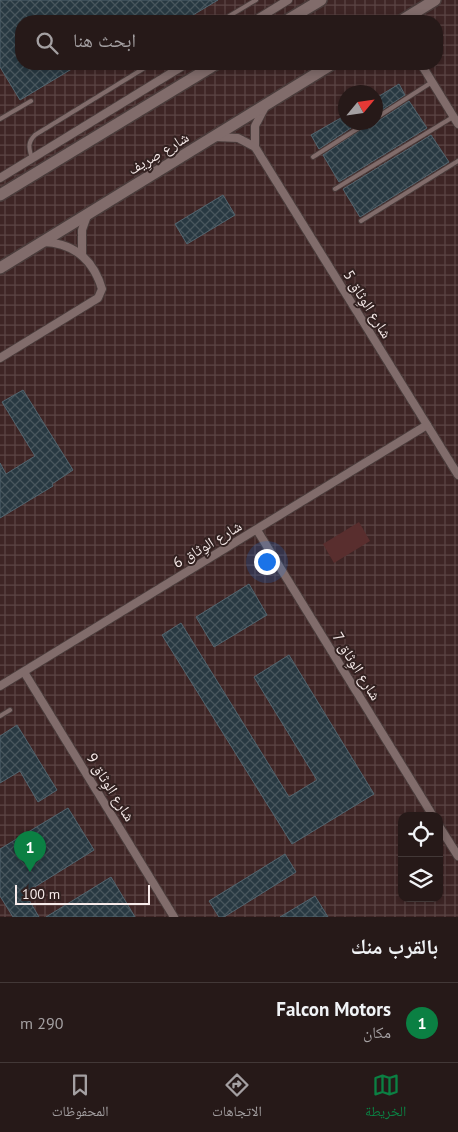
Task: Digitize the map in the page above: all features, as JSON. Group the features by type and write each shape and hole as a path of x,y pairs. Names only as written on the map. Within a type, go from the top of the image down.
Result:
{"street":[{"path":"264,15 288,0"},
{"path":"296,15 321,0"},
{"path":"416,15 435,0"},
{"path":"0,178 176,70"},
{"path":"0,195 206,70"},
{"name":"شارع صِرِيف","path":"0,268 322,70"},
{"path":"425,70 456,120"},
{"path":"215,137 238,138 255,147 255,126 265,106"},
{"name":"شارع الوِثاق 5","path":"255,147 458,475"},
{"path":"82,255 82,230 88,214"},
{"path":"0,358 98,298 102,289 99,279 82,255 70,246 42,242"},
{"name":"شارع الوِثاق 6","path":"0,686 427,425"},
{"name":"شارع الوِثاق 7","path":"257,530 431,812"},
{"name":"شارع الوِثاق 9","path":"24,672 174,917"},
{"path":"443,832 458,856"}],"lane":[{"path":"231,15 256,0"},
{"path":"32,159 28,146 30,140 35,135 140,70"},
{"path":"383,114 432,82"},
{"path":"0,119 31,101"},
{"path":"335,189 456,120"},
{"path":"313,157 355,130"},
{"path":"360,221 458,161"},
{"path":"0,716 10,710"}],"shaded area":[{"path":"0,0 458,0 458,917 0,917"},
{"path":"359,522 370,541 334,563 323,544"}],"building":[{"path":"0,0 218,0 193,15 15,15 15,70 70,70 20,100 0,67"},
{"path":"399,84 405,95 383,109 383,94"},
{"path":"409,101 427,128 339,182 323,155 360,130 383,130 383,118"},
{"path":"338,120 338,130 348,130 319,149 311,135"},
{"path":"431,135 449,162 360,217 343,189"},
{"path":"223,195 235,215 187,244 175,224"},
{"path":"23,390 73,470 52,484 53,486 0,518 0,463 6,474 35,456 2,402"},
{"path":"249,584 267,615 214,647 196,617"},
{"path":"181,623 289,797 317,780 254,677 289,655 374,794 292,844 162,635"},
{"path":"17,725 57,790 38,802 20,771 0,783 0,736"},
{"path":"68,808 94,850 25,893 39,917 13,917 0,896 0,849"},
{"path":"285,854 296,872 224,917 219,917 209,901"},
{"path":"111,877 135,917 46,917"},
{"path":"315,896 328,917 280,917"}],"place":[{"name":"Falcon Motors","path":"30,872"}]}
